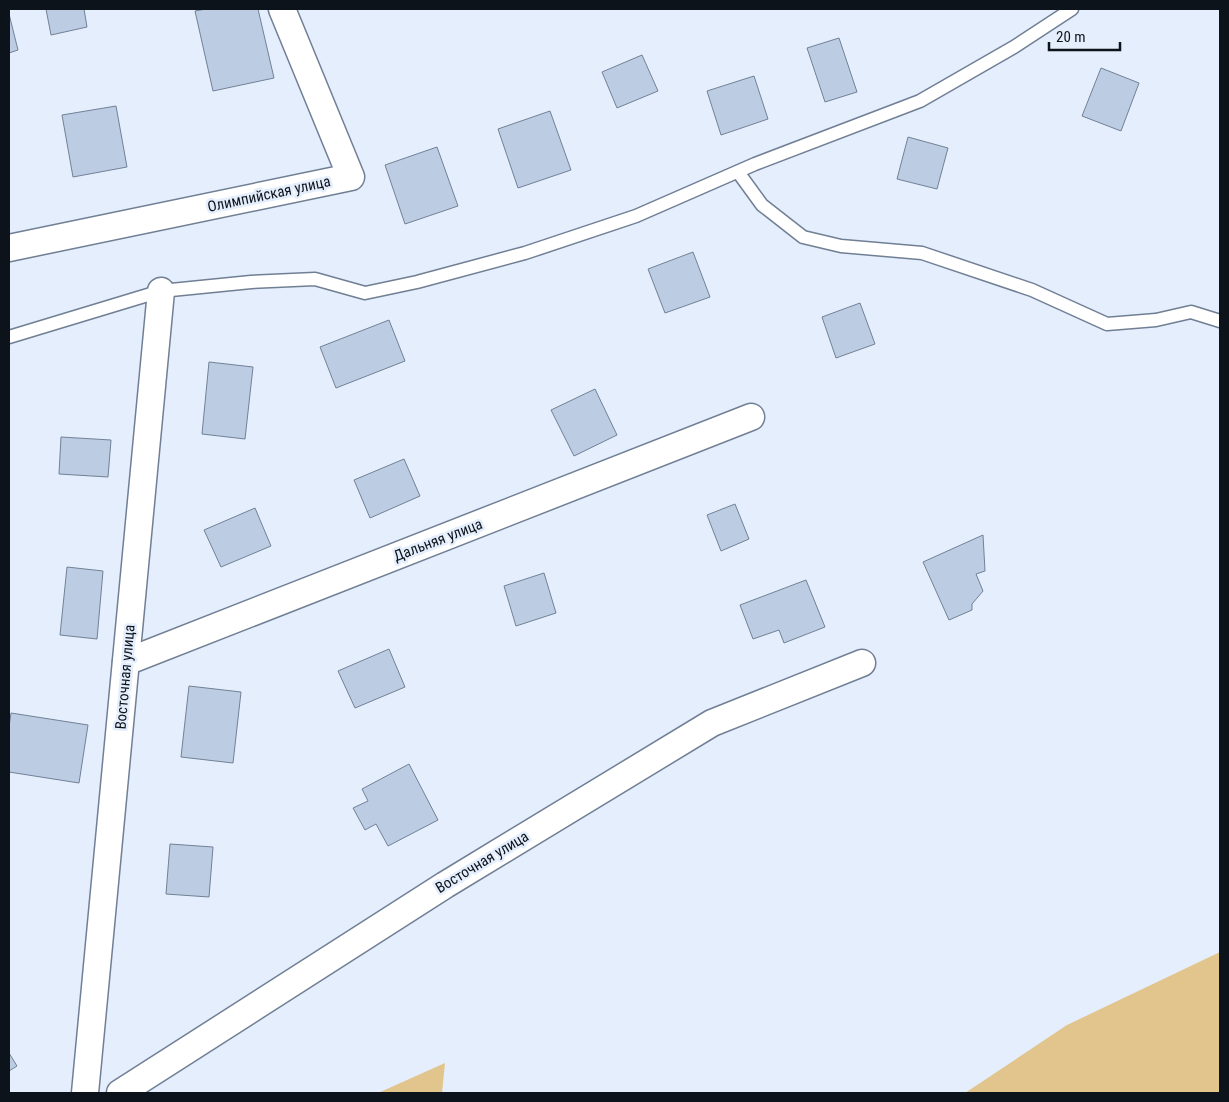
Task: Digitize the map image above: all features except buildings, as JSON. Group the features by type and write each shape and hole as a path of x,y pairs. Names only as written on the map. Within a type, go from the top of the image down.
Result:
{"street":[{"name":"Олимпийская улица","path":"9,248 351,177 282,9"},
{"name":"Восточная улица","path":"85,1093 161,291"},
{"name":"Дальняя улица","path":"126,662 751,417"},
{"name":"Восточная улица","path":"120,1093 445,885 712,723 862,663"}],"lane":[{"path":"9,337 161,291 251,282 315,279 365,293 417,282 525,253 627,220 738,172 920,101 1014,47 1072,9"},
{"path":"738,172 762,205 803,237 841,246 922,253 1032,290 1107,324 1156,320 1191,312 1220,321"}],"shaded area":[{"path":"1220,952 1220,1093 965,1093 1067,1025"},
{"path":"445,1063 442,1093 378,1093"}]}
